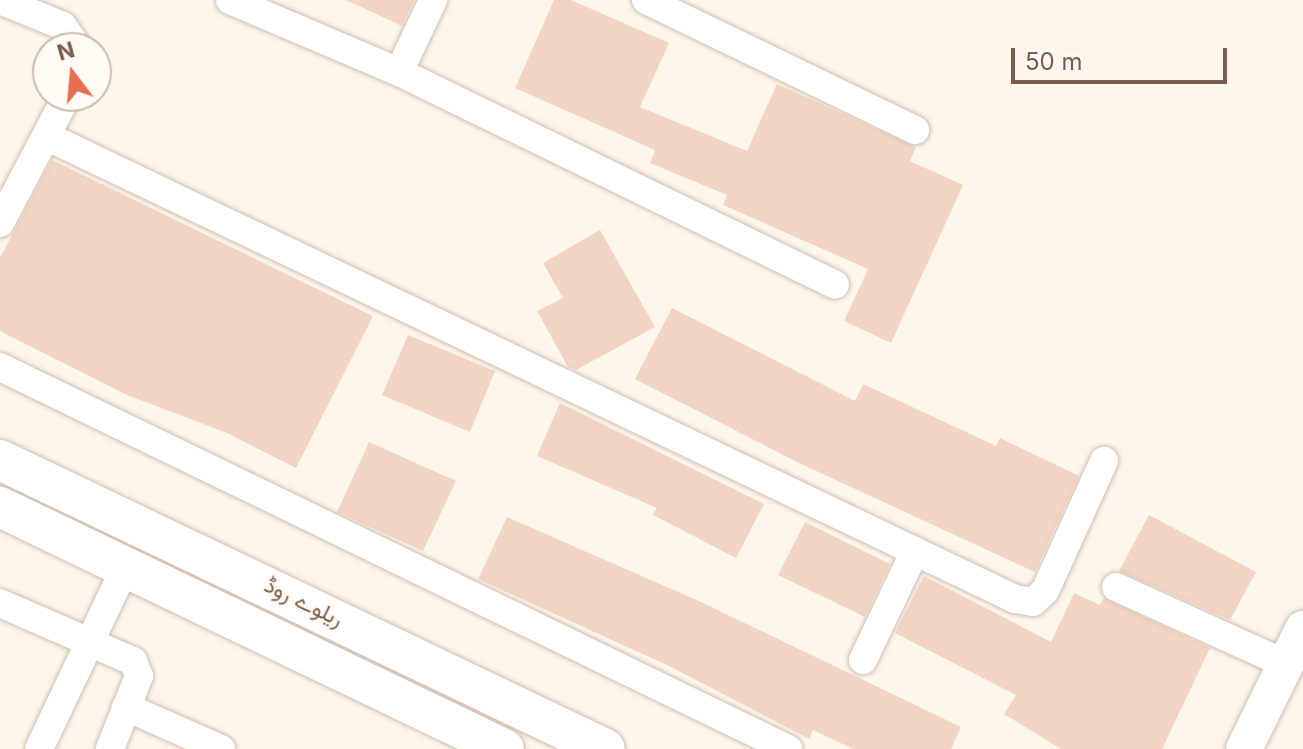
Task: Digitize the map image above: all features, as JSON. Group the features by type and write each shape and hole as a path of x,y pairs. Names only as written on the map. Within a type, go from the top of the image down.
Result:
{"main road":[{"name":"ریلوے روڈ","path":"0,460 605,749"},
{"name":"ریلوے روڈ","path":"0,507 502,749"}],"street":[{"path":"0,0 63,26 67,32"},
{"path":"230,0 399,72 835,285"},
{"path":"399,72 433,0"},
{"path":"646,0 915,130"},
{"path":"0,223 59,112"},
{"path":"46,136 1015,599 1033,602 1045,591 1104,461"},
{"path":"0,367 788,749"},
{"path":"863,660 915,551"},
{"path":"39,749 126,566"},
{"path":"1116,587 1286,664"},
{"path":"0,603 133,661 139,669 110,749"},
{"path":"1244,749 1303,629"},
{"path":"126,707 221,749"}],"building":[{"path":"346,0 414,0 402,26"},
{"path":"554,0 571,0 669,43 640,107 747,151 777,84 916,147 910,161 963,185 891,343 844,321 868,269 723,205 727,195 650,163 655,150 515,88"},
{"path":"52,160 373,316 296,468 227,433 127,395 0,331 0,258"},
{"path":"600,230 655,327 576,370 568,367 537,311 563,298 543,263"},
{"path":"672,308 855,401 863,384 996,446 1000,438 1079,476 1035,572 799,463 635,379"},
{"path":"408,335 495,371 470,432 382,395"},
{"path":"560,403 764,504 736,558 653,515 657,508 537,456"},
{"path":"369,442 456,481 423,551 337,512"},
{"path":"1149,515 1256,572 1230,620 1119,571"},
{"path":"507,517 701,602 961,727 951,749 853,749 813,730 809,739 669,666 478,579"},
{"path":"805,522 890,564 865,617 778,575"},
{"path":"924,576 1051,642 1074,593 1100,605 1104,598 1210,648 1162,749 1061,749 1004,714 1016,695 895,633"}]}
